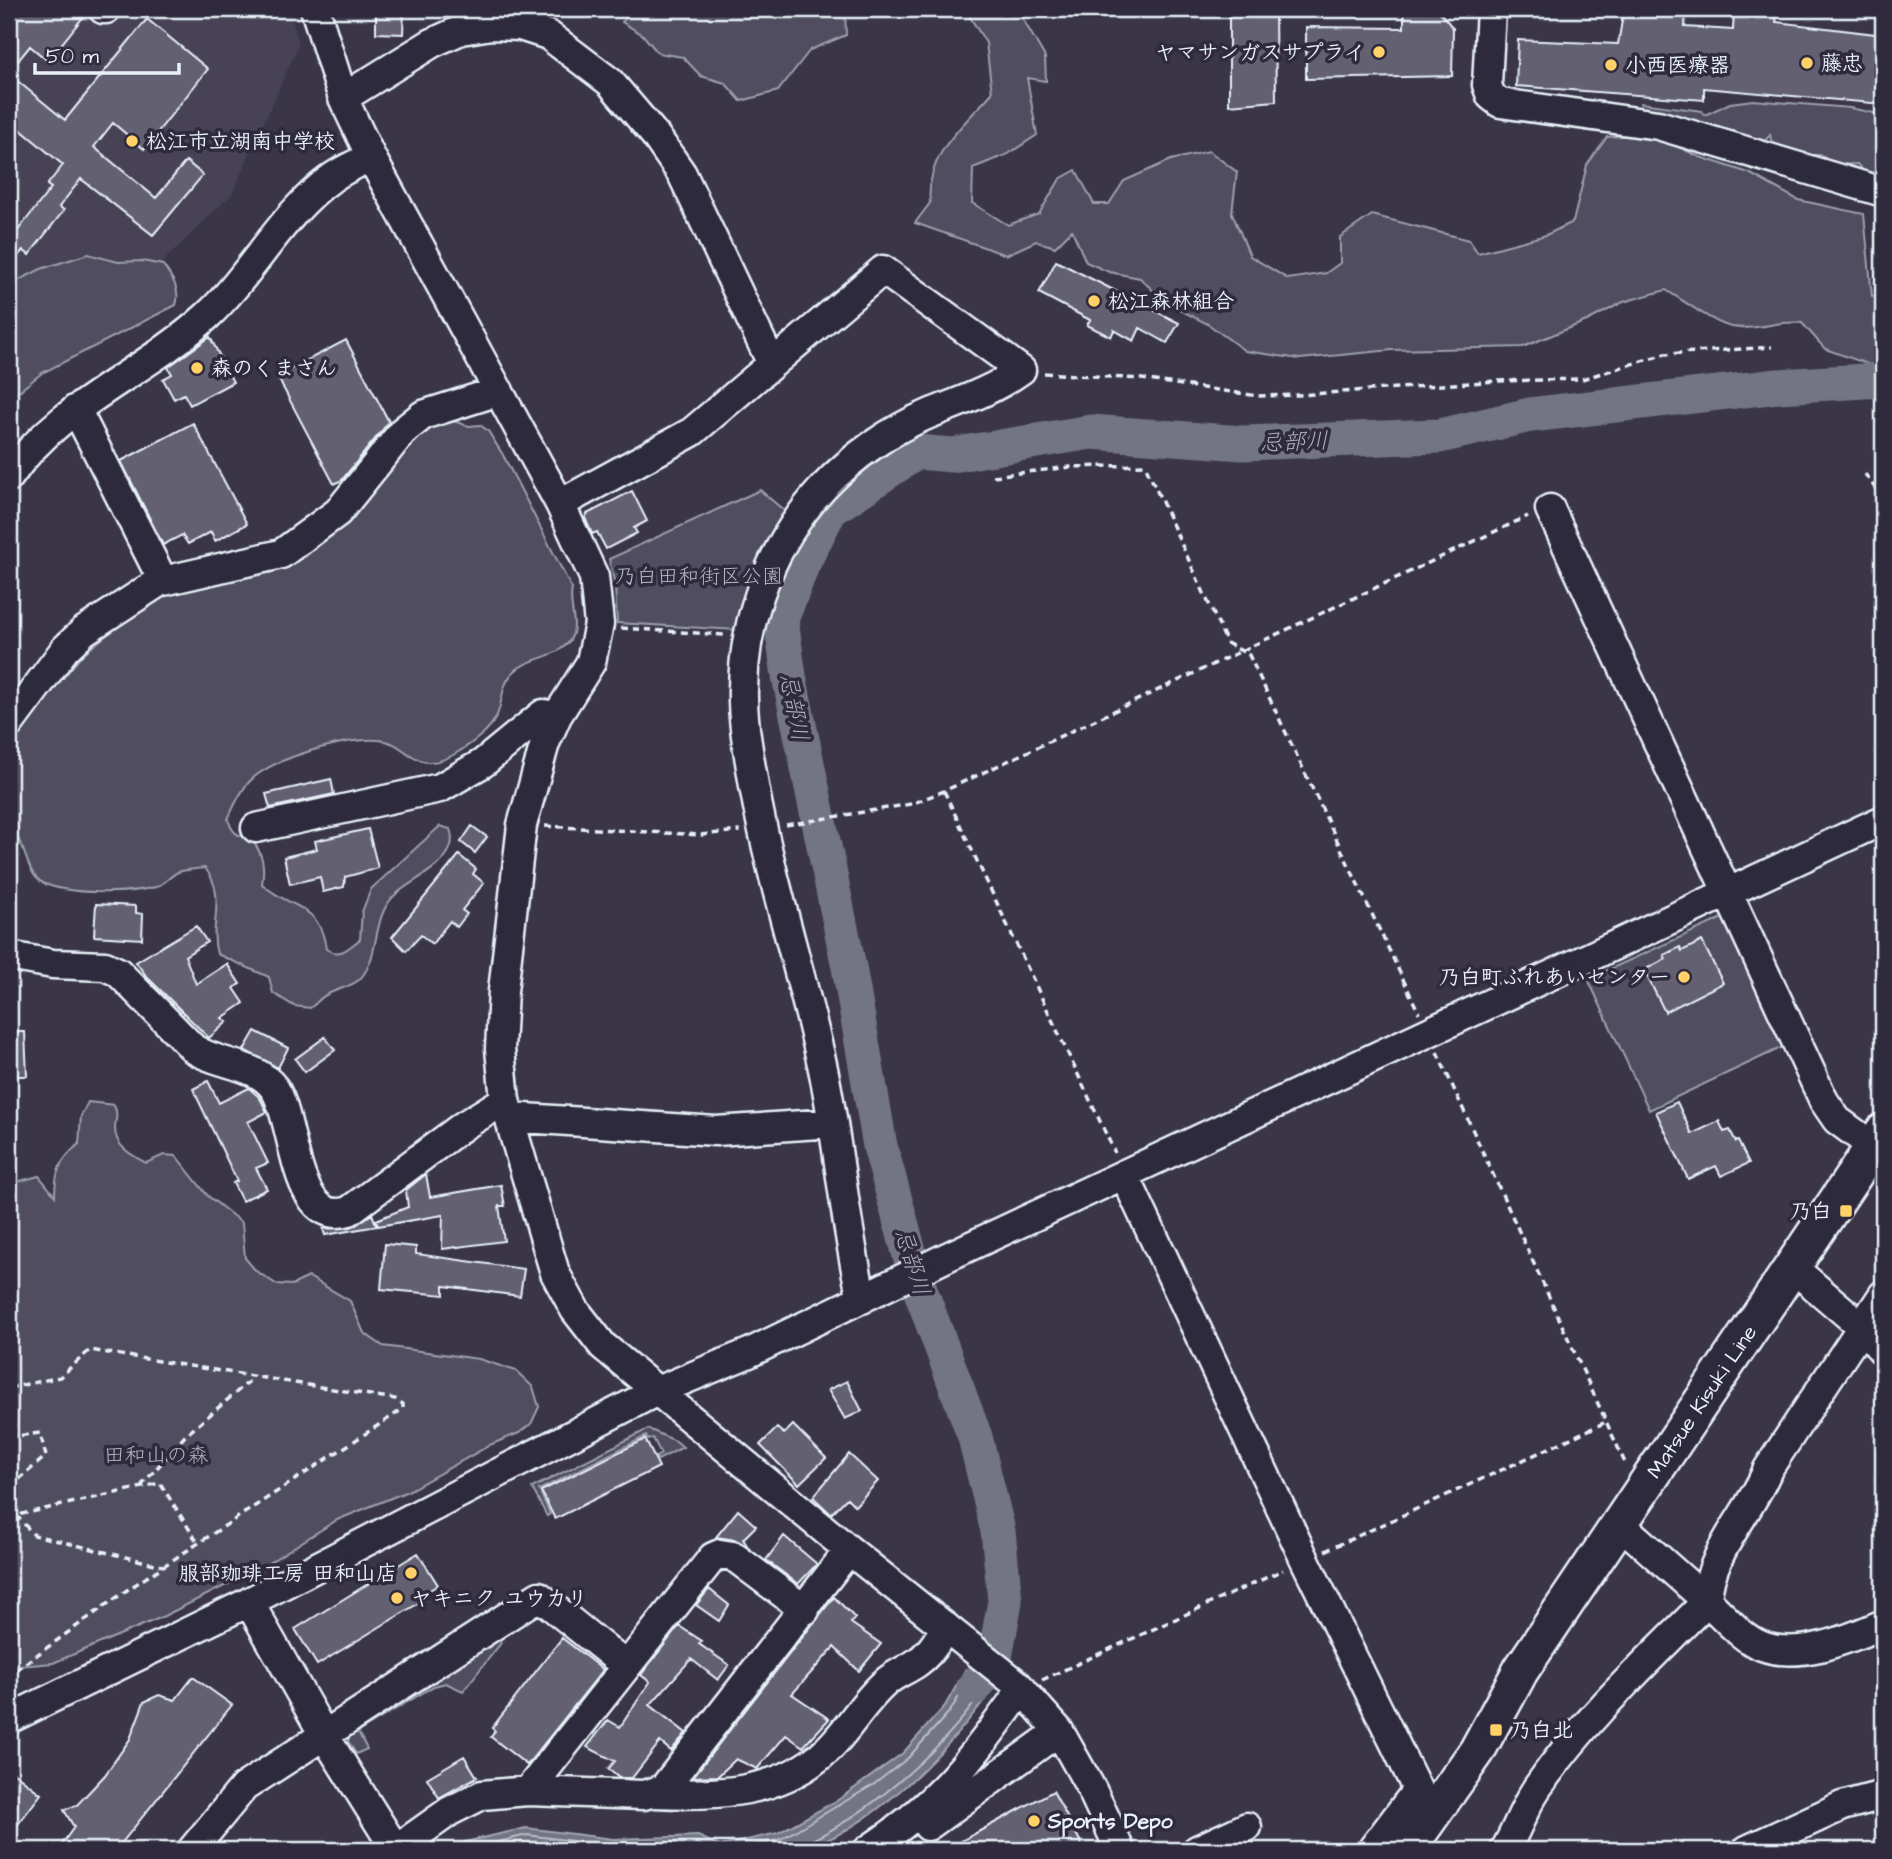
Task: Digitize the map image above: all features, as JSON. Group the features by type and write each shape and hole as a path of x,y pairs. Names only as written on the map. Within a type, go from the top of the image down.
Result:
{"main road":[{"name":"Matsue Kisuki Line","path":"1407,1850 1478,1751 1521,1670 1619,1522 1791,1268 1880,1144"},
{"name":"Matsue Kisuki Line","path":"1376,1850 1479,1714 1521,1670"}],"street":[{"path":"315,9 343,98 371,157 560,504 594,578 599,624 591,662 557,716 530,789 522,825 503,992 500,1049 508,1108 555,1273 575,1310 603,1346 849,1550 1020,1686 1059,1731 1092,1790 1120,1850"},
{"path":"1491,9 1488,91 1494,100 1509,105 1658,125 1883,192"},
{"path":"343,98 432,43 461,30 491,25 520,26 548,35 610,82 655,135 682,174 772,364"},
{"path":"9,477 46,433 208,315 310,196 334,176 371,157"},
{"path":"560,504 682,439 883,270 1021,370 1000,385 927,415 882,439 852,460 824,486 782,544 756,603 748,637 743,714 763,828 822,1065 865,1297"},
{"path":"9,724 65,649 84,631 163,581 281,554 338,512 403,431 423,415 499,391"},
{"path":"76,409 163,581"},
{"path":"1550,509 1725,894 1824,1101 1837,1120 1880,1144"},
{"path":"256,828 440,788 483,763 543,714 557,716"},
{"path":"9,1719 248,1602 657,1391 749,1353 947,1257 1883,820"},
{"path":"9,956 53,964 105,967 118,972 194,1049 207,1058 232,1062 273,1086 280,1097 296,1160 311,1196 324,1211 336,1215 349,1211 463,1126 508,1108 716,1131 832,1123"},
{"path":"1124,1174 1305,1560 1419,1793"},
{"path":"1791,1268 1862,1326 1883,1351"},
{"path":"1505,1850 1536,1789 1557,1761 1614,1693 1707,1601 1713,1566 1759,1492 1768,1469 1883,1295"},
{"path":"1619,1522 1761,1646 1780,1650 1812,1648 1883,1624"},
{"path":"655,1793 663,1789 849,1550"},
{"path":"528,1791 705,1565 720,1554 733,1556 804,1610"},
{"path":"192,1850 244,1787 539,1596 626,1666"},
{"path":"248,1602 324,1735 396,1850 450,1811 482,1795 528,1791 733,1792 778,1782 796,1773 828,1749 887,1681 916,1664 949,1630"},
{"path":"868,1850 941,1794 1020,1686"},
{"path":"895,1850 1059,1731"},
{"path":"1747,1850 1842,1806 1883,1795"},
{"path":"1197,1850 1247,1827"}],"path":[{"path":"1021,370 1143,379 1258,396 1298,395 1498,381 1582,379 1665,354 1772,347"},
{"path":"993,476 1070,467 1145,465 1227,643 1249,655 1429,1034 1627,1466 1646,1483"},
{"path":"1865,474 1883,499"},
{"path":"522,825 701,835 763,828 911,804 944,791 1538,511 1550,509"},
{"path":"610,627 748,637"},
{"path":"944,791 1124,1174"},
{"path":"9,1387 61,1377 90,1350 395,1399 402,1404 403,1409 163,1566 9,1675"},
{"path":"139,1488 185,1436 254,1377"},
{"path":"9,1437 40,1433 46,1456 9,1488"},
{"path":"9,1517 160,1483 198,1543"},
{"path":"16,1515 34,1535 163,1566"}],"shaded area":[{"name":"松江市立湖南中学校","path":"9,9 289,9 299,44 232,194 133,291 9,376"}],"green space":[{"path":"634,9 845,9 846,35 810,50 778,91 741,101 725,83 701,76 683,57 658,53 643,35 622,22"},
{"path":"965,9 1017,9 1045,57 1046,81 1027,78 1037,135 1008,154 973,168 972,203 1008,225 1039,214 1060,179 1076,170 1094,204 1109,204 1124,181 1171,160 1209,151 1237,172 1232,213 1250,256 1288,279 1326,273 1340,263 1340,237 1372,215 1469,240 1478,253 1546,235 1573,222 1587,165 1607,137 1650,134 1700,157 1749,173 1798,200 1864,214 1872,296 1883,297 1883,363 1876,367 1825,349 1802,323 1750,328 1725,325 1666,290 1623,302 1589,320 1523,347 1392,350 1300,359 1245,351 1208,324 1166,303 1140,278 1109,272 1086,262 1072,230 1055,247 1036,241 1006,255 915,223 930,203 933,170 948,142 992,93 986,43"},
{"path":"1753,100 1850,108 1883,115 1883,176 1865,173 1857,164 1835,165 1821,155 1795,155 1785,148 1773,146 1770,135 1763,143 1640,109 1641,103 1702,111 1705,115 1730,103"},
{"path":"88,254 118,262 142,261 163,265 176,289 176,305 42,373 9,399 9,285 41,269"},
{"path":"453,421 469,426 480,425 488,431 503,455 572,589 572,636 567,644 553,654 526,664 511,675 492,724 455,754 430,762 378,740 347,742 309,751 274,765 249,782 228,819 236,833 251,839 258,849 263,866 262,884 310,915 323,934 326,949 336,953 344,951 360,939 362,912 371,889 440,826 450,829 452,841 443,860 403,888 387,904 371,959 360,979 326,995 310,1008 294,1006 273,993 269,977 217,954 217,900 212,879 205,868 178,872 156,887 115,892 67,890 43,883 37,878 20,842 9,830 9,742 83,654 137,611 171,593 273,572 305,557 357,512 420,432"},
{"name":"乃白田和街区公園","path":"760,490 788,514 738,630 617,623 615,585 609,559"},
{"path":"1727,916 1787,1045 1649,1110 1588,979"},
{"name":"田和山の森","path":"88,1102 114,1105 117,1140 135,1157 146,1163 164,1155 176,1156 208,1196 242,1223 245,1258 256,1271 276,1284 292,1285 309,1277 350,1301 364,1333 383,1346 479,1359 516,1371 533,1387 539,1407 531,1424 519,1433 492,1444 408,1491 337,1520 259,1569 162,1617 53,1663 9,1667 9,1184 39,1176 55,1196 60,1167 67,1155 79,1144 81,1116"},
{"path":"648,1429 676,1441 683,1447 658,1460 656,1457 661,1454 653,1438 648,1440 646,1436 539,1490 550,1514 547,1516 532,1488"},
{"path":"497,1637 501,1643 463,1691 446,1683 434,1686 358,1732 367,1749 356,1754 348,1741 352,1728"}],"water":[{"path":"982,1640 1011,1662 970,1718 921,1772 894,1796 835,1836 804,1850 448,1850 465,1842 526,1828 613,1839 698,1836 720,1846 778,1833 838,1800 903,1753 945,1706"}],"pier":[{"path":"977,1640 1012,1667 996,1691 965,1668"}],"building":[{"path":"9,9 86,9 87,12 48,61 30,46 9,72 9,49 18,38 9,31"},
{"path":"376,9 404,9 403,34 376,33"},
{"path":"1229,9 1275,9 1276,101 1229,105"},
{"path":"1624,9 1686,9 1685,27 1733,30 1734,9 1778,9 1776,22 1883,35 1883,104 1704,88 1704,100 1516,86 1518,40 1618,44"},
{"name":"ヤマサンガスサプライ","path":"1439,11 1453,28 1452,76 1306,79 1306,27 1404,28 1404,13"},
{"path":"147,19 208,69 144,149 113,123 94,147 156,198 186,161 203,175 153,235 81,179 59,207 64,210 29,255 23,250 9,267 9,242 51,188 47,185 63,165 9,120 9,74 65,120"},
{"name":"松江森林組合","path":"1056,261 1179,323 1167,343 1140,328 1134,341 1114,330 1111,337 1087,325 1090,320 1039,293"},
{"name":"森のくまさん","path":"210,337 233,382 190,405 184,394 174,399 163,379 172,374 168,367"},
{"path":"346,340 389,422 342,480 334,484 277,376"},
{"path":"193,423 247,524 215,541 211,532 188,544 182,535 163,545 121,461"},
{"path":"632,491 647,521 634,528 637,533 606,549 597,532 592,534 585,518 587,514"},
{"path":"331,779 334,794 270,808 266,794"},
{"path":"472,826 487,837 475,853 461,842"},
{"path":"368,829 378,868 345,877 344,887 323,892 320,877 290,884 284,857 317,849 315,841"},
{"path":"459,855 476,869 473,874 484,883 462,910 467,914 457,927 450,921 432,944 421,935 406,951 392,937"},
{"path":"96,904 136,906 136,913 143,914 142,939 94,936"},
{"path":"196,926 207,942 185,956 196,984 227,964 240,984 234,988 244,1003 222,1018 227,1022 209,1038 147,977 136,962"},
{"name":"乃白町ふれあいセンター","path":"1702,941 1723,983 1665,1012 1644,970 1666,959 1664,955 1680,947 1682,951"},
{"path":"255,1031 288,1048 278,1068 244,1050"},
{"path":"9,1032 25,1032 27,1076 9,1076"},
{"path":"325,1037 335,1050 305,1072 295,1059"},
{"path":"208,1081 219,1103 249,1088 260,1098 267,1112 248,1122 268,1163 256,1168 267,1189 242,1201 233,1183 237,1181 193,1089"},
{"path":"1677,1102 1692,1134 1719,1121 1724,1132 1730,1130 1736,1142 1738,1141 1749,1163 1721,1176 1716,1166 1688,1179 1656,1112"},
{"path":"426,1174 430,1197 501,1185 505,1206 499,1206 504,1241 442,1249 443,1215 378,1226 376,1220 408,1207 406,1190"},
{"path":"372,1214 377,1226 325,1235 323,1229 351,1227"},
{"path":"385,1244 416,1247 416,1254 524,1269 520,1296 444,1286 444,1295 381,1289"},
{"path":"847,1381 862,1411 845,1419 828,1390"},
{"path":"793,1425 826,1458 799,1484 760,1445 777,1428 784,1434"},
{"path":"645,1439 659,1467 555,1519 541,1491"},
{"path":"849,1454 878,1481 855,1506 847,1498 831,1514 813,1497"},
{"path":"738,1510 756,1526 743,1539 748,1547 736,1540 716,1537"},
{"path":"784,1536 817,1564 798,1584 766,1560"},
{"path":"418,1553 438,1585 421,1595 424,1600 317,1665 295,1629"},
{"path":"709,1589 729,1605 719,1621 696,1605"},
{"path":"834,1597 855,1618 851,1623 881,1644 859,1671 834,1647 792,1694 829,1719 803,1747 786,1735 757,1769 736,1759 718,1776 693,1777"},
{"path":"679,1626 702,1641 699,1644 729,1665 718,1680 691,1659 650,1705 686,1733 671,1751 660,1742 632,1778 619,1778 608,1769 615,1761 587,1747 608,1720 620,1727 650,1682 641,1675"},
{"path":"562,1638 603,1670 527,1765 491,1737 495,1731 492,1728"},
{"path":"193,1677 232,1705 116,1850 58,1850 74,1827 64,1810 77,1805 105,1775 130,1739 144,1702 159,1695 175,1700"},
{"path":"464,1756 477,1777 439,1798 427,1778"},
{"path":"9,1769 41,1794 9,1836"},
{"name":"Sports Depo","path":"1053,1791 1085,1850 945,1850"}],"waterway":[{"name":"忌部川","path":"974,1688 994,1663 1005,1601 998,1531 975,1437 917,1281 880,1146 849,967 789,676 781,620 803,563 830,510 917,452 952,455 1091,432 1243,443 1440,436 1530,415 1778,386 1883,380"}],"place":[{"name":"ヤマサンガスサプライ","path":"1379,52"},
{"name":"藤忠","path":"1807,63"},
{"name":"小西医療器","path":"1611,65"},
{"name":"松江市立湖南中学校","path":"132,141"},
{"name":"松江森林組合","path":"1094,301"},
{"name":"森のくまさん","path":"197,368"},
{"name":"乃白町ふれあいセンター","path":"1684,977"},
{"name":"乃白","path":"1846,1211"},
{"name":"服部珈琲工房 田和山店","path":"411,1573"},
{"name":"ヤキニク ユウカリ","path":"397,1598"},
{"name":"乃白北","path":"1496,1730"},
{"name":"Sports Depo","path":"1034,1821"}]}
